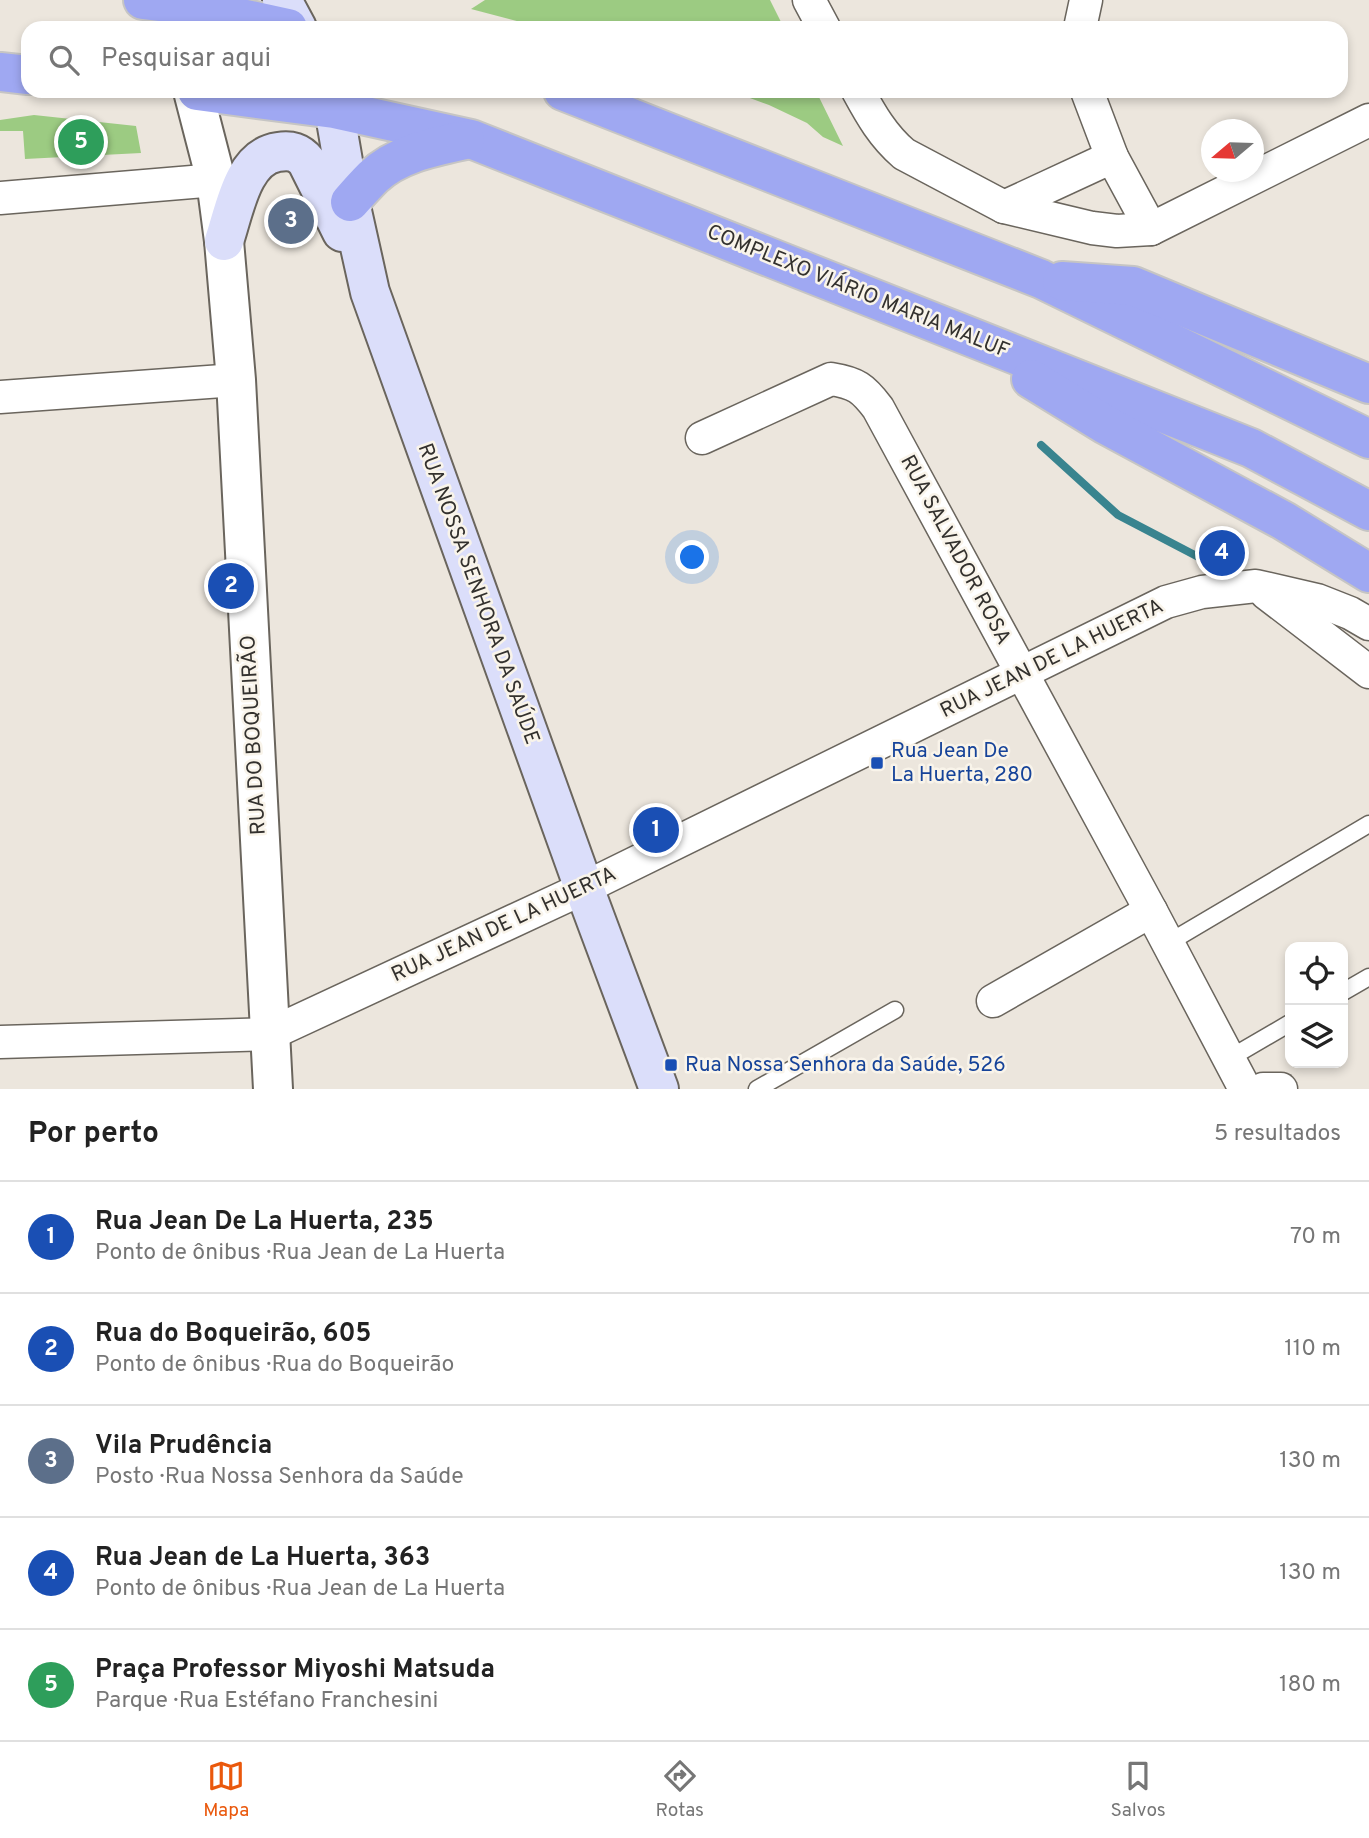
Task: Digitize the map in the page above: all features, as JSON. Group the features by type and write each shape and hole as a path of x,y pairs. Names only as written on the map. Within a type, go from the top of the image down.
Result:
{"highway":[{"path":"168,8 246,21"},
{"path":"0,72 21,74"},
{"name":"COMPLEXO VIÁRIO MARIA MALUF","path":"300,98 330,100 471,139 1251,448 1369,511"},
{"path":"581,98 1041,279 1369,439"},
{"path":"350,202 374,176 394,163 426,149 471,139"},
{"path":"1041,279 1133,286 1369,384"},
{"path":"963,333 1105,425 1284,521 1369,573"}],"main road":[{"path":"282,0 293,21"},
{"name":"RUA NOSSA SENHORA DA SAÚDE","path":"330,100 370,292 584,888 660,1089"},
{"path":"224,241 243,183 253,165 275,152 289,151 301,155 313,172 370,292"}],"street":[{"path":"809,0 820,21"},
{"path":"1082,21 1086,0"},
{"name":"RUA DO BOQUEIRÃO","path":"197,98 216,180 236,380 273,1089"},
{"path":"862,98 875,123 904,154 1004,207 1092,228 1117,231 1150,229 1369,120"},
{"path":"1090,98 1112,157 1150,229"},
{"path":"1004,207 1112,157"},
{"path":"0,198 216,180"},
{"name":"RUA SALVADOR ROSA","path":"702,438 831,379 850,382 866,391 878,408 1152,911 1245,1089"},
{"path":"0,397 236,380"},
{"path":"1256,586 1369,671"},
{"name":"RUA JEAN DE LA HUERTA","path":"0,1042 270,1034 584,888 1166,602 1202,592 1256,586 1317,600 1369,624"},
{"path":"993,1001 1152,911"},
{"path":"1263,1089 1281,1089"}],"lane":[{"path":"1168,943 1369,824"},
{"path":"1348,989 1369,977"},
{"path":"757,1089 895,1010"},
{"path":"1230,1058 1285,1026"}],"green space":[{"path":"485,0 770,0 780,21 517,21 471,9"},
{"path":"750,98 819,98 843,146 823,137 807,123"},
{"path":"34,115 136,126 141,153 25,159 23,131 0,131 0,120"}],"waterway":[{"path":"1041,445 1118,515 1208,562"}],"place":[{"name":"Praça Professor Miyoshi Matsuda","path":"81,142"},
{"name":"Vila Prudência","path":"291,221"},
{"name":"Rua Jean de La Huerta, 363","path":"1222,553"},
{"name":"Rua do Boqueirão, 605","path":"231,586"},
{"name":"Rua Jean De La Huerta, 280","path":"877,763"},
{"name":"Rua Jean De La Huerta, 235","path":"656,830"},
{"name":"Rua Nossa Senhora da Saúde, 526","path":"671,1065"}]}
